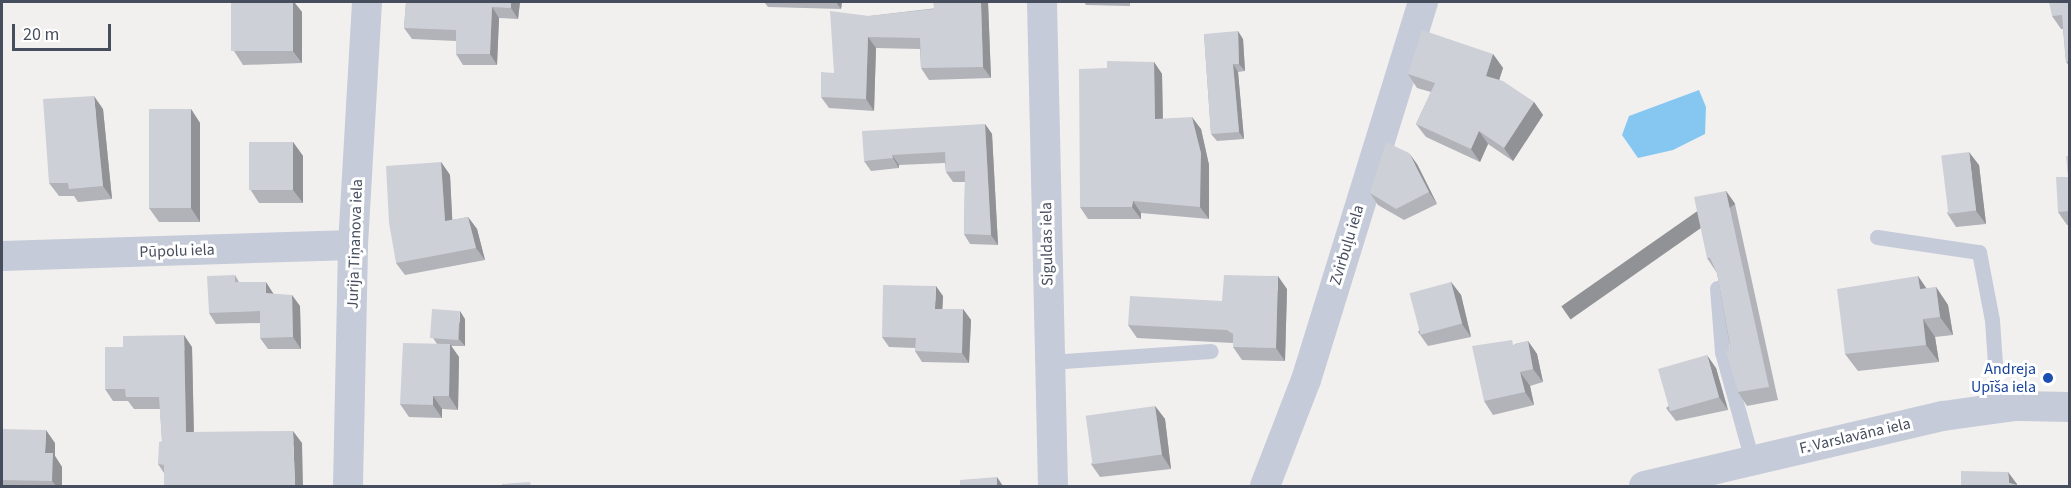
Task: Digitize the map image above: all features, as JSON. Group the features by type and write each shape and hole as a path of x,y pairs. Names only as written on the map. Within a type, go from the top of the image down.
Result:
{"street":[{"name":"Jurija Tiņanova iela","path":"348,486 353,245 368,2"},
{"name":"Siguldas iela","path":"1042,2 1053,486"},
{"name":"Zvirbuļu iela","path":"1265,486 1306,380 1423,2"},
{"name":"Pūpolu iela","path":"2,256 353,245"},
{"name":"F. Varslavāna iela","path":"1644,486 1943,416 1998,408 2070,407"}],"lane":[{"path":"1877,237 1979,252 1992,320 1998,408"},
{"path":"1717,288 1722,352 1752,460"},
{"path":"1049,362 1211,351"}],"water":[{"path":"1699,90 1706,107 1705,134 1673,150 1638,158 1622,135 1629,116"}],"building":[{"path":"231,2 293,2 293,51 231,51"},
{"path":"406,2 511,2 511,8 492,7 490,54 456,54 456,30 404,28"},
{"path":"933,2 981,2 983,67 921,68 920,38 868,37 866,99 821,97 821,72 834,73 830,11 869,16 934,9"},
{"path":"2049,2 2070,2 2070,61 2066,62 2062,15 2052,16"},
{"path":"1422,30 1493,54 1486,76 1503,81 1534,102 1504,148 1479,131 1471,149 1416,124 1435,83 1408,74"},
{"path":"1238,31 1239,64 1233,64 1239,132 1211,134 1204,34"},
{"path":"1107,61 1154,62 1155,119 1192,117 1201,153 1200,207 1133,201 1132,207 1080,207 1079,69 1107,68"},
{"path":"94,96 103,186 69,189 68,183 49,183 43,99"},
{"path":"149,109 191,109 191,208 149,208"},
{"path":"985,124 991,235 964,234 965,171 946,172 945,152 892,155 893,158 864,161 862,131"},
{"path":"249,142 293,142 293,190 249,190"},
{"path":"1386,142 1409,153 1429,192 1396,209 1370,193"},
{"path":"1969,152 1976,211 1948,214 1941,155"},
{"path":"2066,156 2070,156 2070,211 2058,212 2056,177 2068,177"},
{"path":"441,162 445,221 468,217 476,248 396,263 389,223 386,166"},
{"path":"1726,191 1769,387 1738,392 1726,351 1731,350 1717,273 1710,258 1707,258 1694,197"},
{"path":"235,275 235,282 266,282 266,293 292,295 293,337 260,338 260,311 209,313 207,276"},
{"path":"1224,275 1278,276 1276,348 1233,347 1233,334 1227,330 1128,325 1130,296 1222,301"},
{"path":"1918,276 1920,289 1936,287 1940,317 1923,319 1926,345 1845,354 1837,289"},
{"path":"1451,282 1462,324 1421,335 1409,293"},
{"path":"883,285 936,286 935,309 963,309 962,353 915,351 916,338 882,337"},
{"path":"432,309 460,311 458,340 430,338"},
{"path":"184,335 186,432 293,431 295,486 164,486 164,465 158,464 159,442 162,441 159,397 126,397 125,389 105,389 105,347 123,347 123,336"},
{"path":"1512,340 1513,345 1528,341 1533,369 1520,372 1525,392 1484,401 1472,346"},
{"path":"403,343 450,344 449,396 433,396 433,405 400,404"},
{"path":"1707,355 1719,397 1670,411 1658,369"},
{"path":"1155,406 1162,455 1093,464 1086,416"},
{"path":"2,429 46,430 45,453 53,453 52,481 2,480"},
{"path":"1961,471 2008,472 2009,483 2022,486 1961,486"},
{"path":"997,477 997,486 960,486 960,480"},
{"path":"530,482 531,486 502,486 502,484"},
{"path":"397,485 451,486 397,486"}],"place":[{"name":"Andreja Upīša iela","path":"2048,378"}]}
